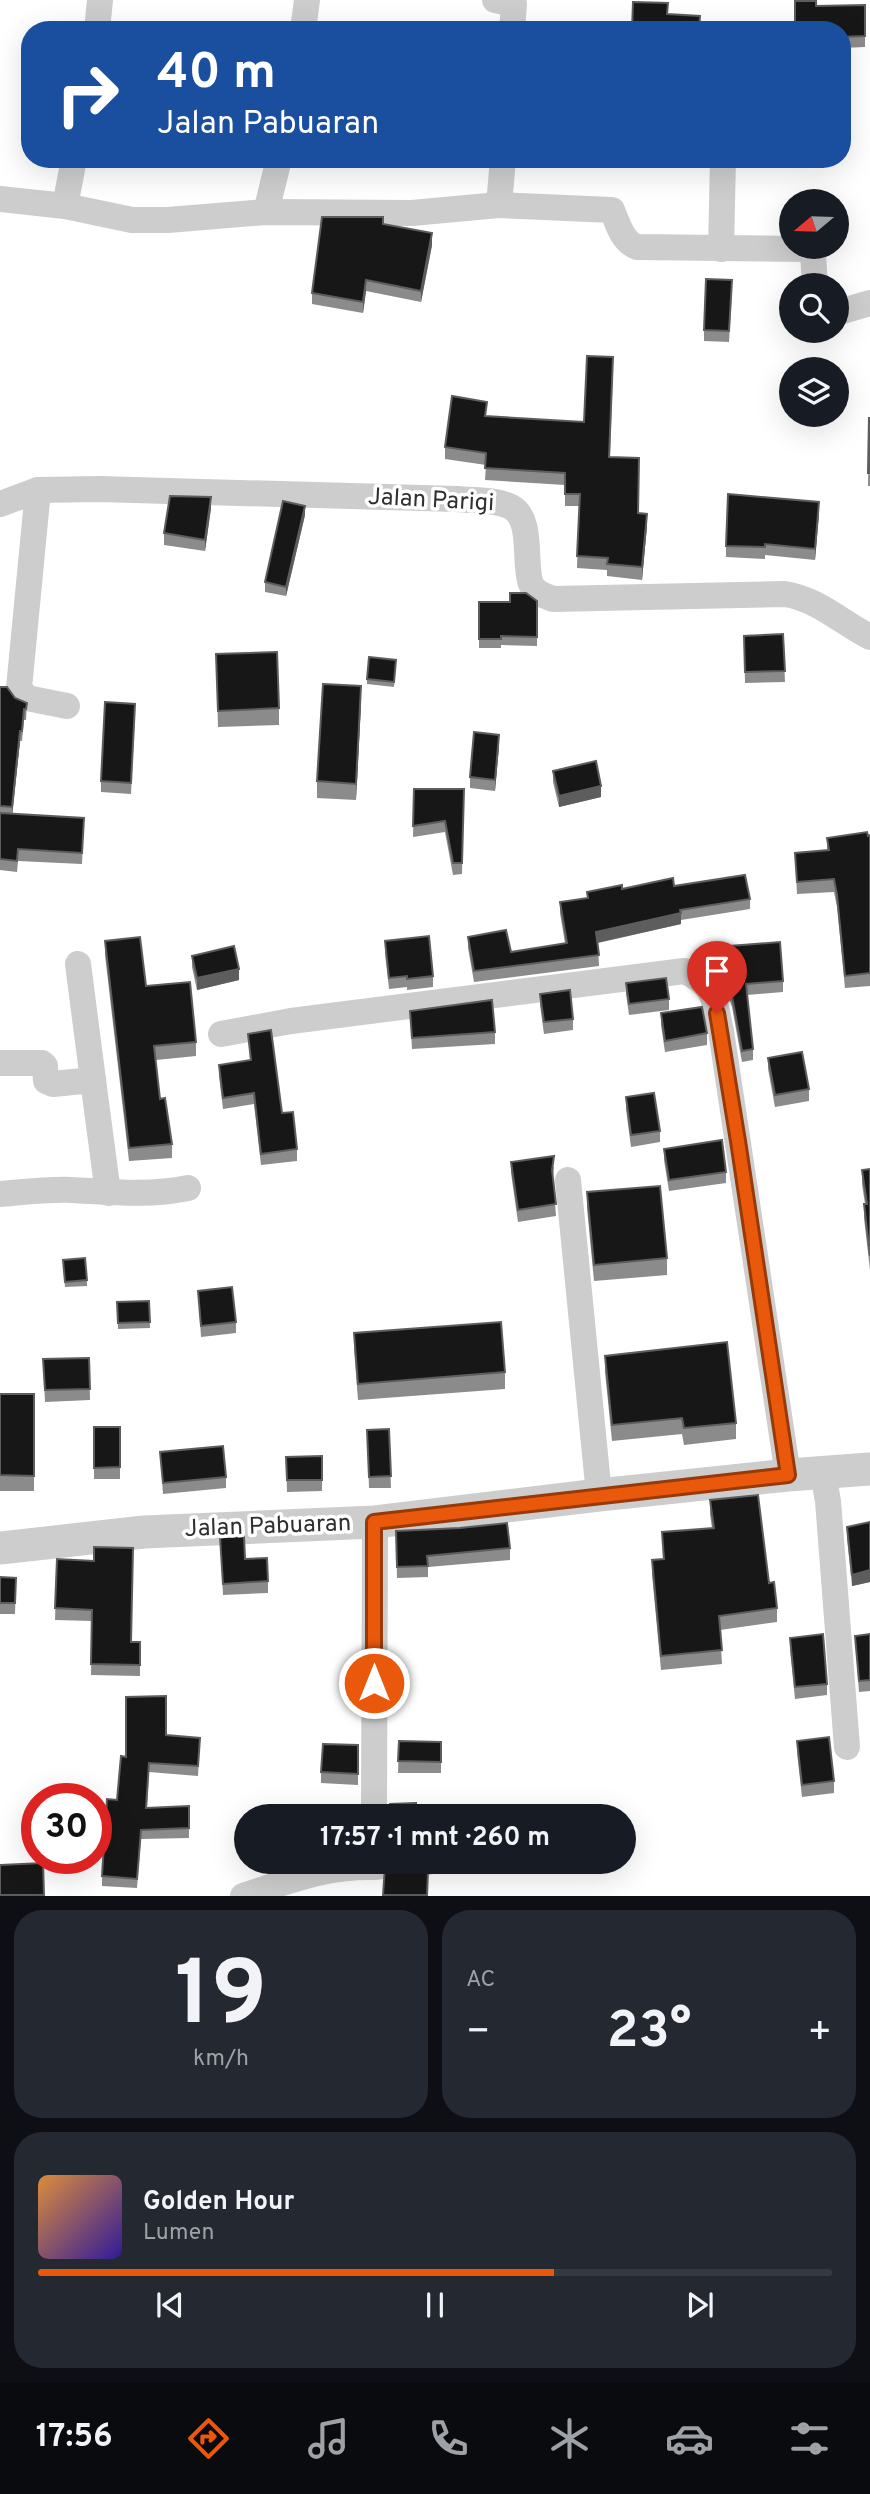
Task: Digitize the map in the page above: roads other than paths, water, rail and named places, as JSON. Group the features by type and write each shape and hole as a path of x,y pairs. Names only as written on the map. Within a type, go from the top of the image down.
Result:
{"street":[{"path":"98,21 100,0"},
{"path":"304,21 307,0"},
{"path":"495,0 514,4 513,21"},
{"path":"65,206 72,168"},
{"path":"266,212 277,168"},
{"path":"499,205 502,168"},
{"path":"721,248 723,168"},
{"path":"0,199 65,206 132,220 168,220 266,212 412,213 499,205 611,210 624,237 637,247 808,249 813,254 814,273"},
{"path":"849,309 870,303"},
{"name":"Jalan Parigi","path":"0,504 38,490 113,489 500,503 514,508 520,516 525,533 531,584 538,593 553,599 785,594 802,597 870,637"},
{"path":"38,490 19,688 27,698 67,706"},
{"path":"78,964 108,1193"},
{"path":"221,1034 291,1021 684,971 701,979 713,995 721,1031 788,1475"},
{"path":"0,1063 42,1063 45,1066 46,1081 53,1084 93,1080"},
{"path":"568,1180 599,1495"},
{"path":"0,1194 56,1190 152,1194 188,1188"},
{"name":"Jalan Pabuaran","path":"0,1548 144,1532 374,1522 599,1495 870,1469"},
{"path":"823,1474 828,1501 847,1747"},
{"path":"374,1522 374,1804"},
{"path":"243,1895 311,1874"}]}
